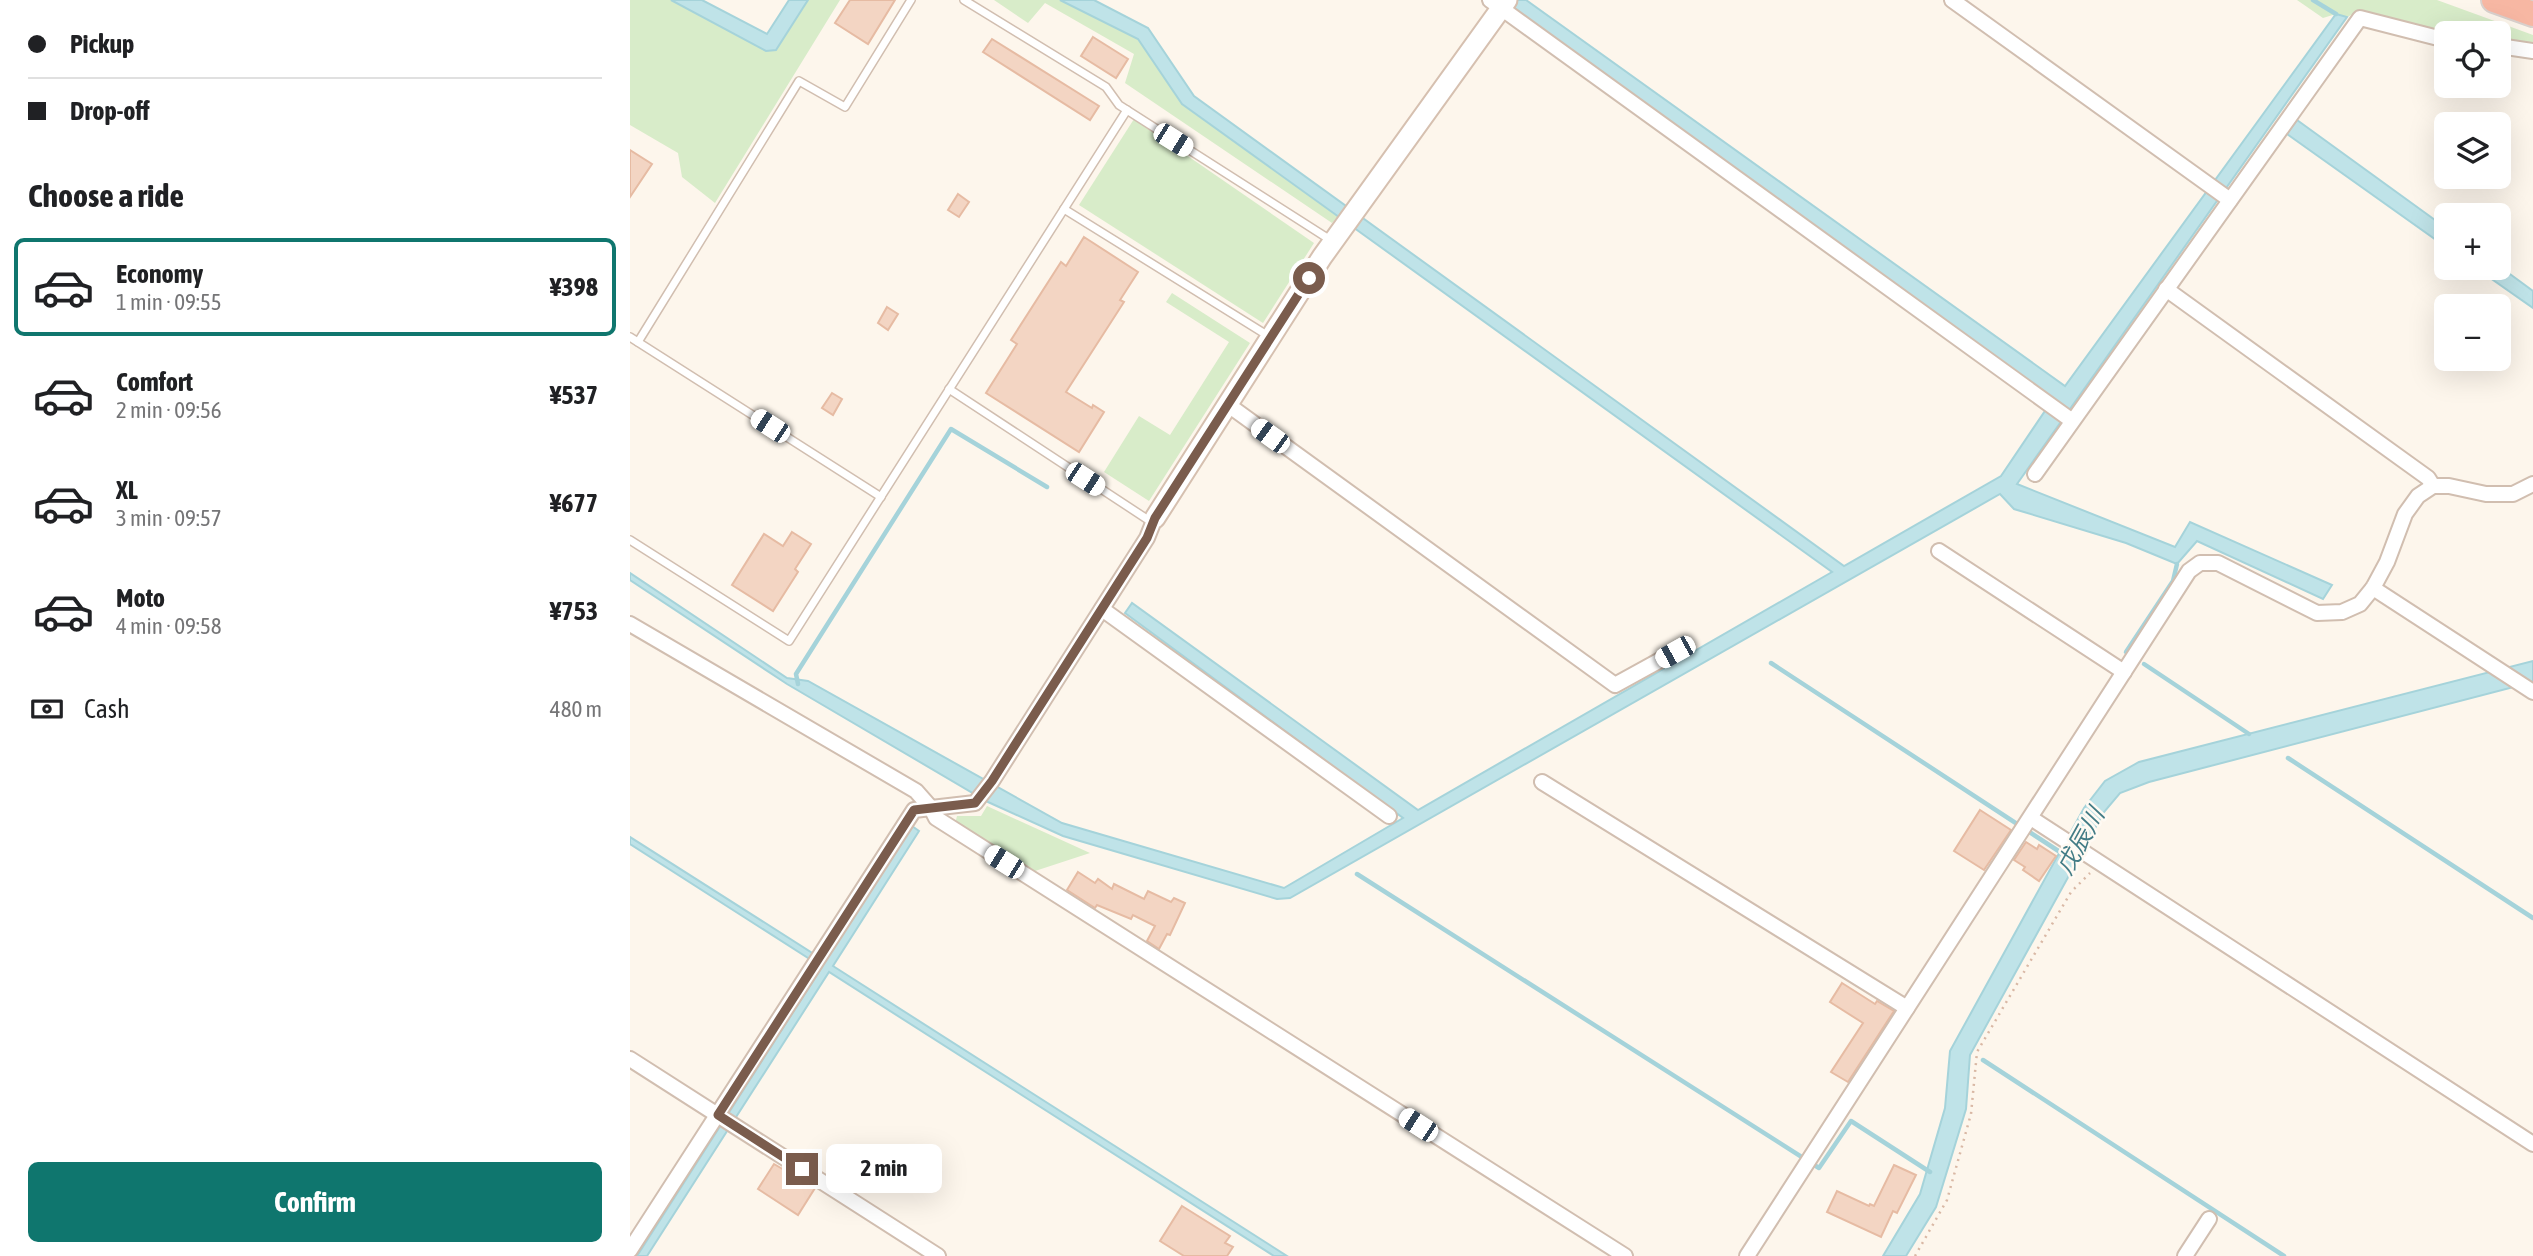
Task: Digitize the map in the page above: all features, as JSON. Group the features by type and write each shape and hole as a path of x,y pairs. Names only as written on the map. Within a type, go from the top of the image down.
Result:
{"highway":[{"path":"2494,0 2533,14"}],"street":[{"path":"1952,0 2230,200"},
{"path":"630,1250 725,1119 817,960 914,810 975,803 992,781 1147,538 1154,520 1270,338 1344,225 1499,3 2071,420"},
{"path":"2035,474 2360,18 2434,37"},
{"path":"2511,48 2533,51"},
{"path":"2166,289 2428,478 2434,486"},
{"path":"1227,404 1615,685 1675,652"},
{"path":"1747,1256 2189,571 2200,564 2218,564 2317,613 2342,612 2360,604 2374,588 2405,514 2418,496 2434,486 2449,486 2486,494 2513,494 2533,484"},
{"path":"1940,551 2124,672"},
{"path":"2374,588 2529,689"},
{"path":"1102,609 1389,816"},
{"path":"630,624 916,791 936,818 1625,1256"},
{"path":"1542,782 1908,1008"},
{"path":"2026,825 2060,837 2533,1144"},
{"path":"630,1059 938,1256"},
{"path":"2185,1256 2209,1219"}],"lane":[{"path":"638,342 799,81 845,107 911,0"},
{"path":"964,0 1106,87 1119,106 1333,242"},
{"path":"630,540 789,641 1127,110"},
{"path":"1064,209 1270,338"},
{"path":"630,337 881,497"},
{"path":"949,389 1154,520"}],"path":[{"path":"1915,1256 1947,1200 1972,1114 1977,1052 2071,892 2094,860"}],"green space":[{"path":"630,0 671,0 766,51 776,50 808,0 840,0 715,203 682,177 678,153 630,125"},
{"path":"994,0 1060,0 1138,39 1182,104 1338,216 1332,223 1125,83 1134,54 1045,3 1028,23"},
{"path":"2297,0 2437,0 2495,21 2434,21 2434,30 2360,11 2347,17 2336,14 2323,18"},
{"path":"2511,27 2533,35 2533,44 2511,41"},
{"path":"1134,119 1314,243 1263,323 1079,205"},
{"path":"1172,293 1250,343 1149,501 1104,472 1139,416 1170,435 1229,342 1166,302"},
{"path":"987,806 1090,853 1032,872 955,824 957,816 981,816"}],"water":[{"path":"671,0 702,0 767,34 789,0 808,0 776,50 766,51"},
{"path":"1060,0 1094,0 1148,28 1194,96 1844,566 2001,476 2053,399 1500,0 1526,0 2065,386 2336,14 2347,17 2017,484 2175,547 2190,522 2332,585 2323,599 2197,541 2177,564 2126,543 2014,509 2000,494 1290,898 1277,899 1063,836 988,802 787,684 630,580 630,573 787,678 808,681 1062,823 1284,888 1403,818 1125,613 1132,603 1418,810 1832,572 1182,104 1138,39"},
{"path":"2297,120 2434,219 2434,238 2287,134"},
{"path":"2511,275 2533,291 2533,308 2493,280 2511,280"},
{"name":"戊辰川","path":"2533,661 2533,682 2149,782 2120,793 2104,812 1970,1055 1966,1109 1936,1207 1906,1256 1883,1256 1920,1194 1945,1108 1950,1051 2084,808 2105,781 2139,762"},
{"path":"912,826 919,831 833,966 1287,1256 1274,1256 829,972 647,1256 637,1256 822,967 630,844 630,837 825,961"}],"building":[{"path":"850,0 895,0 868,44 835,23"},
{"path":"1093,37 1128,59 1116,78 1081,56"},
{"path":"992,39 1099,106 1090,120 983,52"},
{"path":"630,150 652,164 630,197"},
{"path":"958,194 969,202 959,217 948,210"},
{"path":"1084,237 1138,272 1120,300 1124,302 1066,392 1104,412 1079,452 986,393 1017,344 1011,340 1061,262 1066,266"},
{"path":"887,307 898,314 888,330 878,323"},
{"path":"832,393 842,399 833,415 822,408"},
{"path":"792,532 811,544 795,569 798,572 773,611 732,585 764,534 783,546"},
{"path":"1980,810 2011,830 1984,870 1954,851"},
{"path":"2026,842 2037,849 2039,845 2056,856 2039,881 2014,860"},
{"path":"1078,872 1095,883 1098,879 1112,889 1114,884 1144,899 1148,891 1171,902 1174,898 1185,903 1170,935 1167,934 1159,949 1147,941 1155,926 1133,915 1131,919 1097,905 1095,908 1067,890"},
{"path":"1842,983 1875,1004 1877,1001 1894,1011 1848,1082 1831,1072 1863,1023 1830,1002"},
{"path":"774,1164 815,1188 798,1215 758,1189"},
{"path":"1894,1165 1916,1175 1897,1213 1893,1211 1881,1237 1827,1212 1837,1191 1874,1206"},
{"path":"1182,1206 1230,1236 1225,1243 1233,1247 1227,1256 1184,1256 1160,1241"}],"waterway":[{"path":"2313,0 2336,14"},
{"path":"798,684 796,674 951,429 1047,487"},
{"path":"2126,652 2173,581 2177,564"},
{"name":"戊辰川","path":"1771,663 2062,855"},
{"path":"2144,664 2249,734"},
{"path":"2288,758 2533,918"},
{"path":"1357,874 1819,1168 1851,1121 1930,1172"},
{"path":"1983,1060 2284,1256"}],"route":[{"path":"802,1169 718,1115 914,810 975,803 992,781 1147,538 1155,518 1309,278"}]}
